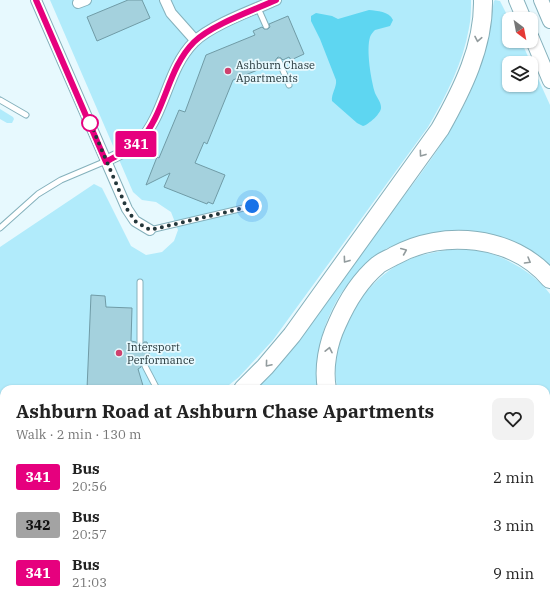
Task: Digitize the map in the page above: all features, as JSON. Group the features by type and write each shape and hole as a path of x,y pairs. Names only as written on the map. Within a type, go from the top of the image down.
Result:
{"highway":[{"path":"247,385 265,367 292,335 440,129 456,101 468,73 478,43 484,8 483,0"},
{"path":"327,385 326,361 332,334 344,307 359,284 379,264 400,253 423,244 446,240 472,240 494,244 515,253 535,265 550,279"}],"main road":[{"path":"516,0 521,12"},
{"path":"541,0 550,21"},
{"path":"536,48 550,81"}],"street":[{"path":"36,0 127,209 135,221 150,230"},
{"path":"165,0 171,13 195,40"},
{"path":"106,162 140,142 156,117 177,66 195,40 211,29 276,0"}],"lane":[{"path":"258,8 266,26"},
{"path":"279,61 289,85"},
{"path":"0,100 26,115"},
{"path":"0,228 38,194 61,180 106,162"},
{"path":"150,230 252,206"},
{"path":"140,282 140,342"},
{"path":"145,366 155,385"}],"shaded area":[{"path":"50,0 471,0 470,21 463,54 447,91 428,127 273,340 239,377 229,385 0,385 0,247 94,184 102,188 131,246 146,255 162,252 174,241 178,230 171,212 156,202 142,200 133,192"},
{"path":"494,1 500,1 506,12 502,12 502,48 524,48 528,56 502,56 502,92 538,92 538,78 550,105 550,268 527,250 515,243 501,238 476,233 437,233 425,235 392,246 377,256 356,276 341,293 334,306 327,321 321,341 319,359 320,385 260,385 288,353 318,315 438,150 460,114 474,84 484,48"},
{"path":"0,109 13,117 14,119 12,123 7,123 0,119"},
{"path":"451,249 476,250 496,255 527,272 544,286 550,294 550,385 337,385 335,363 339,341 352,312 361,298 384,275 397,266 415,257"}],"water":[{"path":"369,10 386,13 393,20 390,26 375,30 370,37 369,57 371,73 375,93 380,102 381,109 374,118 363,126 357,123 332,101 336,80 320,39 311,21 311,16 316,13 332,16 338,19"}],"building":[{"path":"128,0 142,0 150,18 97,41 87,17"},
{"path":"288,16 304,54 291,60 289,57 283,60 278,57 275,63 233,80 207,144 204,142 195,163 225,175 213,204 208,202 207,204 164,187 170,173 146,185 157,157 159,158 179,110 185,112 206,55 255,35 253,31 262,27 264,29 268,29 270,27 269,24"},
{"name":"Intersport Performance","path":"91,295 105,296 106,307 132,308 131,341 136,342 140,346 144,342 147,342 151,363 149,364 144,362 138,369 143,385 87,385"}],"bus line":[{"name":"341","path":"36,0 106,162 140,142 156,117 177,66 195,40 211,29 276,0"}],"place":[{"name":"Ashburn Chase Apartments","path":"228,71"},
{"name":"Intersport Performance","path":"119,353"}],"route":[{"path":"90,123 89,120 127,209 135,221 150,230 252,206"}]}
